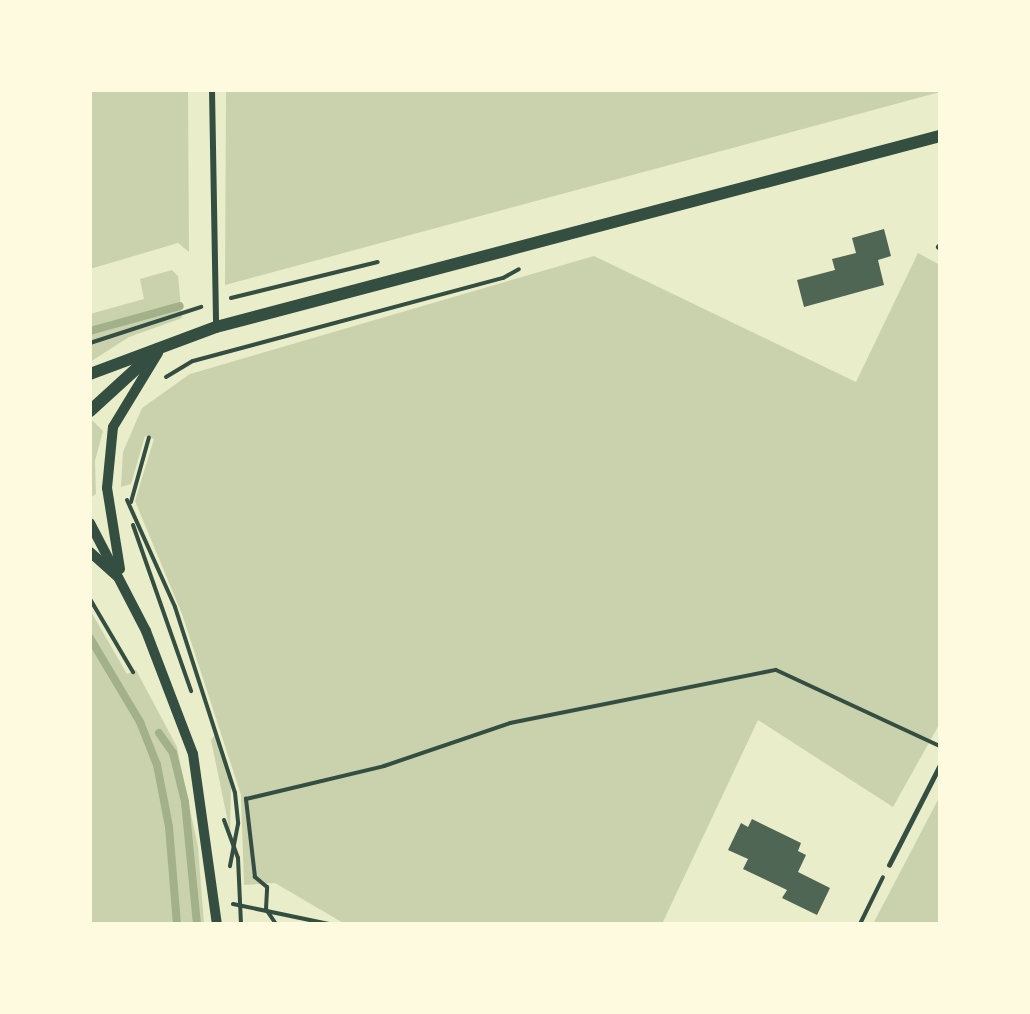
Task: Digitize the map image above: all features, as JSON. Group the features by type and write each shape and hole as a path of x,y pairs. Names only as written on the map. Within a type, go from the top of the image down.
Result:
{"main road":[{"path":"90,374 166,343 216,327 940,136"},
{"path":"90,411 166,343"}],"street":[{"path":"212,90 216,327"},
{"path":"122,581 107,488 113,427 166,343"},
{"path":"90,523 122,581 173,692 193,754 217,924"},
{"path":"90,552 122,581"}],"lane":[{"path":"889,865 940,765"}],"path":[{"path":"157,386 193,361 503,278 530,263"},
{"path":"150,437 131,502 175,607 235,793 232,904 266,909 329,924"},
{"path":"90,599 133,672"},
{"path":"276,924 266,909 267,887 255,877 246,799 384,766 510,723 776,670 940,746"},
{"path":"860,924 889,865"}],"green space":[{"path":"90,90 188,90 189,252 178,243 90,269"},
{"path":"226,90 940,90 940,92 225,285"},
{"path":"918,253 940,265 940,723 893,807 758,720 662,924 345,924 275,883 244,885 241,795 182,614 135,501 154,439 145,436 131,484 121,487 123,452 142,408 190,374 594,256 856,382"},
{"path":"172,270 178,276 182,318 129,337 90,362 90,314 144,299 140,279"},
{"path":"92,420 103,431 95,461 96,494 90,498"},
{"path":"90,610 127,674 136,670 177,747 198,847 204,924 90,924"},
{"path":"215,735 231,787 230,832 211,740"},
{"path":"940,796 940,924 873,924"}],"building":[{"path":"884,229 891,256 878,260 884,285 804,307 797,280 835,270 832,259 856,253 852,238"},
{"path":"752,819 801,843 798,851 806,855 798,872 830,888 817,915 782,898 787,890 743,869 748,859 728,850 741,823 748,827"}],"waterway":[{"path":"90,331 180,306"},
{"path":"90,638 140,722 157,765 169,827 177,924"},
{"path":"159,733 173,753 185,802 197,924"}]}
